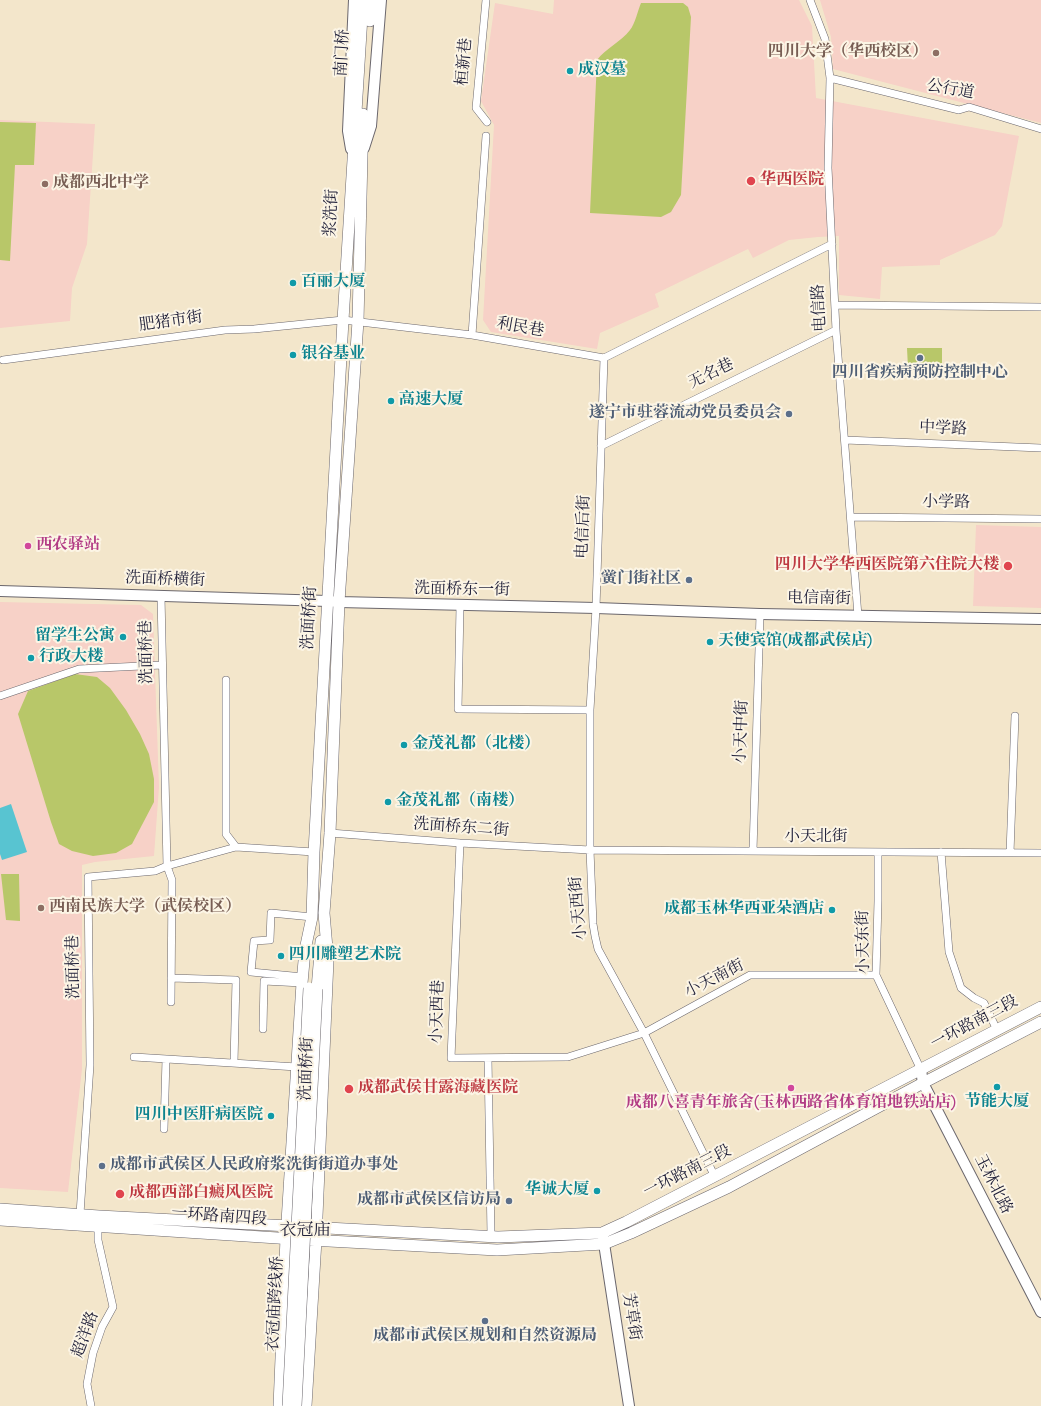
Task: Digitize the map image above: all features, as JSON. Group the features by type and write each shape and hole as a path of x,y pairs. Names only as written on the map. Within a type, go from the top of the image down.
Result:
{"main road":[{"name":"南门桥","path":"360,107 363,0"},
{"name":"南门桥","path":"360,107 371,0"},
{"name":"浆洗街","path":"343,320 360,107"},
{"name":"浆洗街","path":"357,155 358,321"},
{"name":"洗面桥街","path":"308,984 324,913 330,833 334,602 343,320"},
{"name":"洗面桥街","path":"279,1406 286,1238 288,1226 297,1067 308,984 314,852 358,321"},
{"name":"洗面桥街","path":"306,1406 317,1228 328,960 324,913"},
{"name":"衣冠庙跨线桥","path":"288,1406 308,984"},
{"name":"衣冠庙跨线桥","path":"296,1406 308,984"},
{"name":"一环路南三段","path":"317,1228 498,1237 602,1233 715,1177 1041,1008"},
{"name":"一环路南三段","path":"316,1240 497,1250 604,1244 729,1187 923,1083 1040,1024"},
{"path":"1001,1028 1002,1036 1005,1038 1011,1038"},
{"name":"一环路南四段","path":"0,1209 317,1228"},
{"name":"一环路南四段","path":"0,1220 316,1240"}],"street":[{"name":"浆洗街","path":"357,155 371,126 381,0"},
{"name":"桓新巷","path":"486,0 476,108 487,122"},
{"name":"电信路","path":"810,0 825,39 830,78 828,168 836,330 858,616"},
{"path":"354,5 348,130 357,155"},
{"name":"公行道","path":"830,78 959,110 969,108 1041,129"},
{"path":"472,335 486,136"},
{"path":"601,446 604,358 832,244"},
{"path":"835,305 1041,307"},
{"name":"利民巷","path":"343,320 472,335 604,358"},
{"name":"肥猪市街","path":"3,360 225,330 254,329 343,320"},
{"name":"无名巷","path":"601,446 836,330"},
{"name":"中学路","path":"845,440 1041,448"},
{"name":"电信后街","path":"596,608 601,446"},
{"name":"小学路","path":"851,517 1041,520"},
{"name":"洗面桥横街","path":"0,591 334,602"},
{"name":"洗面桥巷","path":"80,1214 90,1065 88,877 155,871 167,866 161,596"},
{"name":"洗面桥东一街","path":"334,602 596,608"},
{"path":"460,606 458,709 590,710"},
{"name":"电信南街","path":"596,608 760,614 1041,619"},
{"name":"小天西街","path":"596,608 590,710 590,850 594,936 598,949 644,1033 715,1177"},
{"name":"小天中街","path":"753,851 760,614"},
{"path":"0,696 79,669 162,665"},
{"path":"226,680 226,834 236,847"},
{"path":"1010,853 1015,716"},
{"name":"洗面桥东二街","path":"330,833 460,844 590,850"},
{"name":"小天西巷","path":"460,844 451,1058 568,1057 644,1033"},
{"path":"170,1002 172,880 167,866 236,847 314,852"},
{"name":"小天北街","path":"590,850 1041,853"},
{"name":"小天东街","path":"878,852 876,975 921,1070"},
{"path":"941,852 949,952 961,988 974,998 984,1003 1001,1028"},
{"path":"308,984 251,972 254,941 270,940 271,913 312,917"},
{"name":"小天南街","path":"644,1033 750,975 876,975"},
{"path":"171,978 236,980 234,1063"},
{"path":"263,1029 264,981 308,984"},
{"path":"134,1057 297,1067"},
{"path":"488,1058 491,1235"},
{"path":"164,1129 166,1059"},
{"name":"玉林北路","path":"921,1070 923,1083 1041,1312"},
{"name":"超洋路","path":"92,1406 87,1384 93,1353 102,1328 113,1307 98,1240 98,1227"},
{"name":"芳草街","path":"602,1233 629,1406"}],"shaded area":[{"name":"华西医院","path":"554,0 799,0 812,26 816,98 1019,136 1002,226 995,235 940,260 940,265 882,267 880,299 839,295 839,236 818,237 789,240 753,258 748,249 655,294 659,307 600,333 597,349 491,332 483,320 494,125 481,101 495,3 553,14"},
{"name":"四川大学（华西校区）","path":"820,0 1041,0 1041,123 833,69 831,37"},
{"name":"成都西北中学","path":"0,120 95,124 87,244 72,288 70,321 0,328"},
{"name":"四川大学华西医院第六住院大楼","path":"976,525 1041,527 1041,608 973,606"},
{"name":"西南民族大学（武侯校区）","path":"0,602 141,605 153,614 159,787 154,856 95,862 82,865 82,1069 68,1192 0,1188"}],"green space":[{"path":"641,3 683,3 688,7 691,17 681,195 671,212 661,217 590,213 597,60 630,30 635,21"},
{"path":"0,122 36,123 34,165 15,165 10,261 0,260"},
{"path":"907,348 942,348 942,368 908,368"},
{"path":"75,674 97,677 110,688 126,710 140,734 149,754 154,779 154,802 132,844 116,853 93,856 72,851 59,844 18,714 28,691"},
{"path":"1,874 19,874 20,921 6,920"}],"water":[{"path":"11,804 27,852 2,860 0,854 0,808"}],"place":[{"name":"四川大学（华西校区）","path":"936,53"},
{"name":"成汉墓","path":"570,71"},
{"name":"华西医院","path":"751,181"},
{"name":"成都西北中学","path":"45,184"},
{"name":"百丽大厦","path":"293,283"},
{"name":"银谷基业","path":"293,355"},
{"name":"四川省疾病预防控制中心","path":"920,358"},
{"name":"高速大厦","path":"391,401"},
{"name":"遂宁市驻蓉流动党员委员会","path":"789,414"},
{"name":"西农驿站","path":"28,546"},
{"name":"四川大学华西医院第六住院大楼","path":"1008,566"},
{"name":"黉门街社区","path":"689,580"},
{"name":"留学生公寓","path":"123,637"},
{"name":"天使宾馆(成都武侯店)","path":"710,642"},
{"name":"行政大楼","path":"31,658"},
{"name":"金茂礼都（北楼）","path":"404,745"},
{"name":"金茂礼都（南楼）","path":"388,802"},
{"name":"西南民族大学（武侯校区）","path":"41,908"},
{"name":"成都玉林华西亚朵酒店","path":"832,910"},
{"name":"四川雕塑艺术院","path":"281,956"},
{"name":"节能大厦","path":"997,1087"},
{"name":"成都八喜青年旅舍(玉林西路省体育馆地铁站店)","path":"791,1088"},
{"name":"成都武侯甘露海藏医院","path":"349,1089"},
{"name":"四川中医肝病医院","path":"271,1116"},
{"name":"成都市武侯区人民政府浆洗街街道办事处","path":"102,1166"},
{"name":"华诚大厦","path":"597,1191"},
{"name":"成都西部白癜风医院","path":"120,1194"},
{"name":"成都市武侯区信访局","path":"509,1201"},
{"name":"成都市武侯区规划和自然资源局","path":"485,1321"}],"district":[{"name":"衣冠庙","path":"305,1232"}]}
